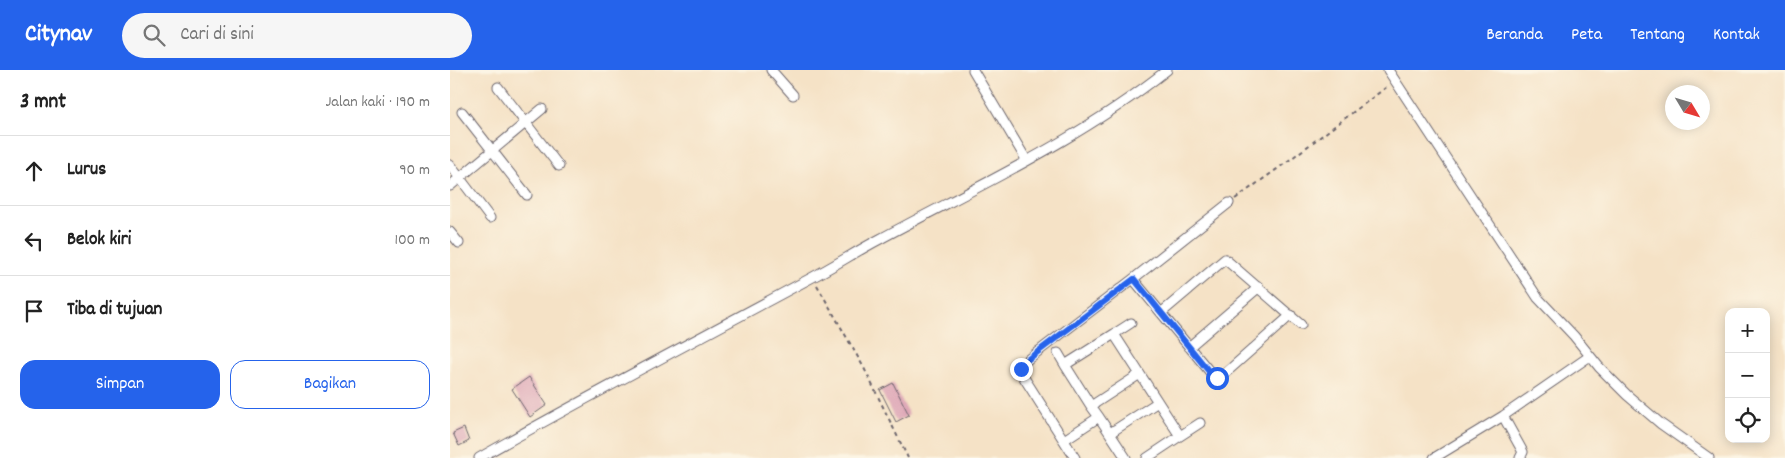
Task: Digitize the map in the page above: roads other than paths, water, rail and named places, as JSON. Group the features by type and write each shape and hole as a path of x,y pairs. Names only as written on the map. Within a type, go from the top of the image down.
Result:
{"street":[{"path":"771,70 793,95"},
{"path":"973,70 1027,161"},
{"path":"479,458 813,277 879,239 1070,138 1136,95 1167,70"},
{"path":"1388,70 1538,298 1574,336 1599,367 1627,395 1661,424 1709,458"},
{"path":"498,87 524,124 559,166"},
{"path":"450,186 542,109"},
{"path":"462,112 491,152 527,195"},
{"path":"450,165 490,218"},
{"path":"1075,458 1021,373 1022,367 1027,360 1134,279 1229,203"},
{"path":"450,232 459,243"},
{"path":"1161,313 1225,259 1301,325"},
{"path":"1134,279 1214,377 1218,378 1291,315"},
{"path":"1189,347 1259,287"},
{"path":"1065,365 1130,323"},
{"path":"1114,334 1180,436"},
{"path":"1058,353 1126,458"},
{"path":"1434,458 1503,416 1590,356"},
{"path":"1092,406 1140,374"},
{"path":"1110,434 1158,402"},
{"path":"1503,416 1524,452 1520,458"},
{"path":"1064,440 1099,418"},
{"path":"1147,458 1200,423"}]}
